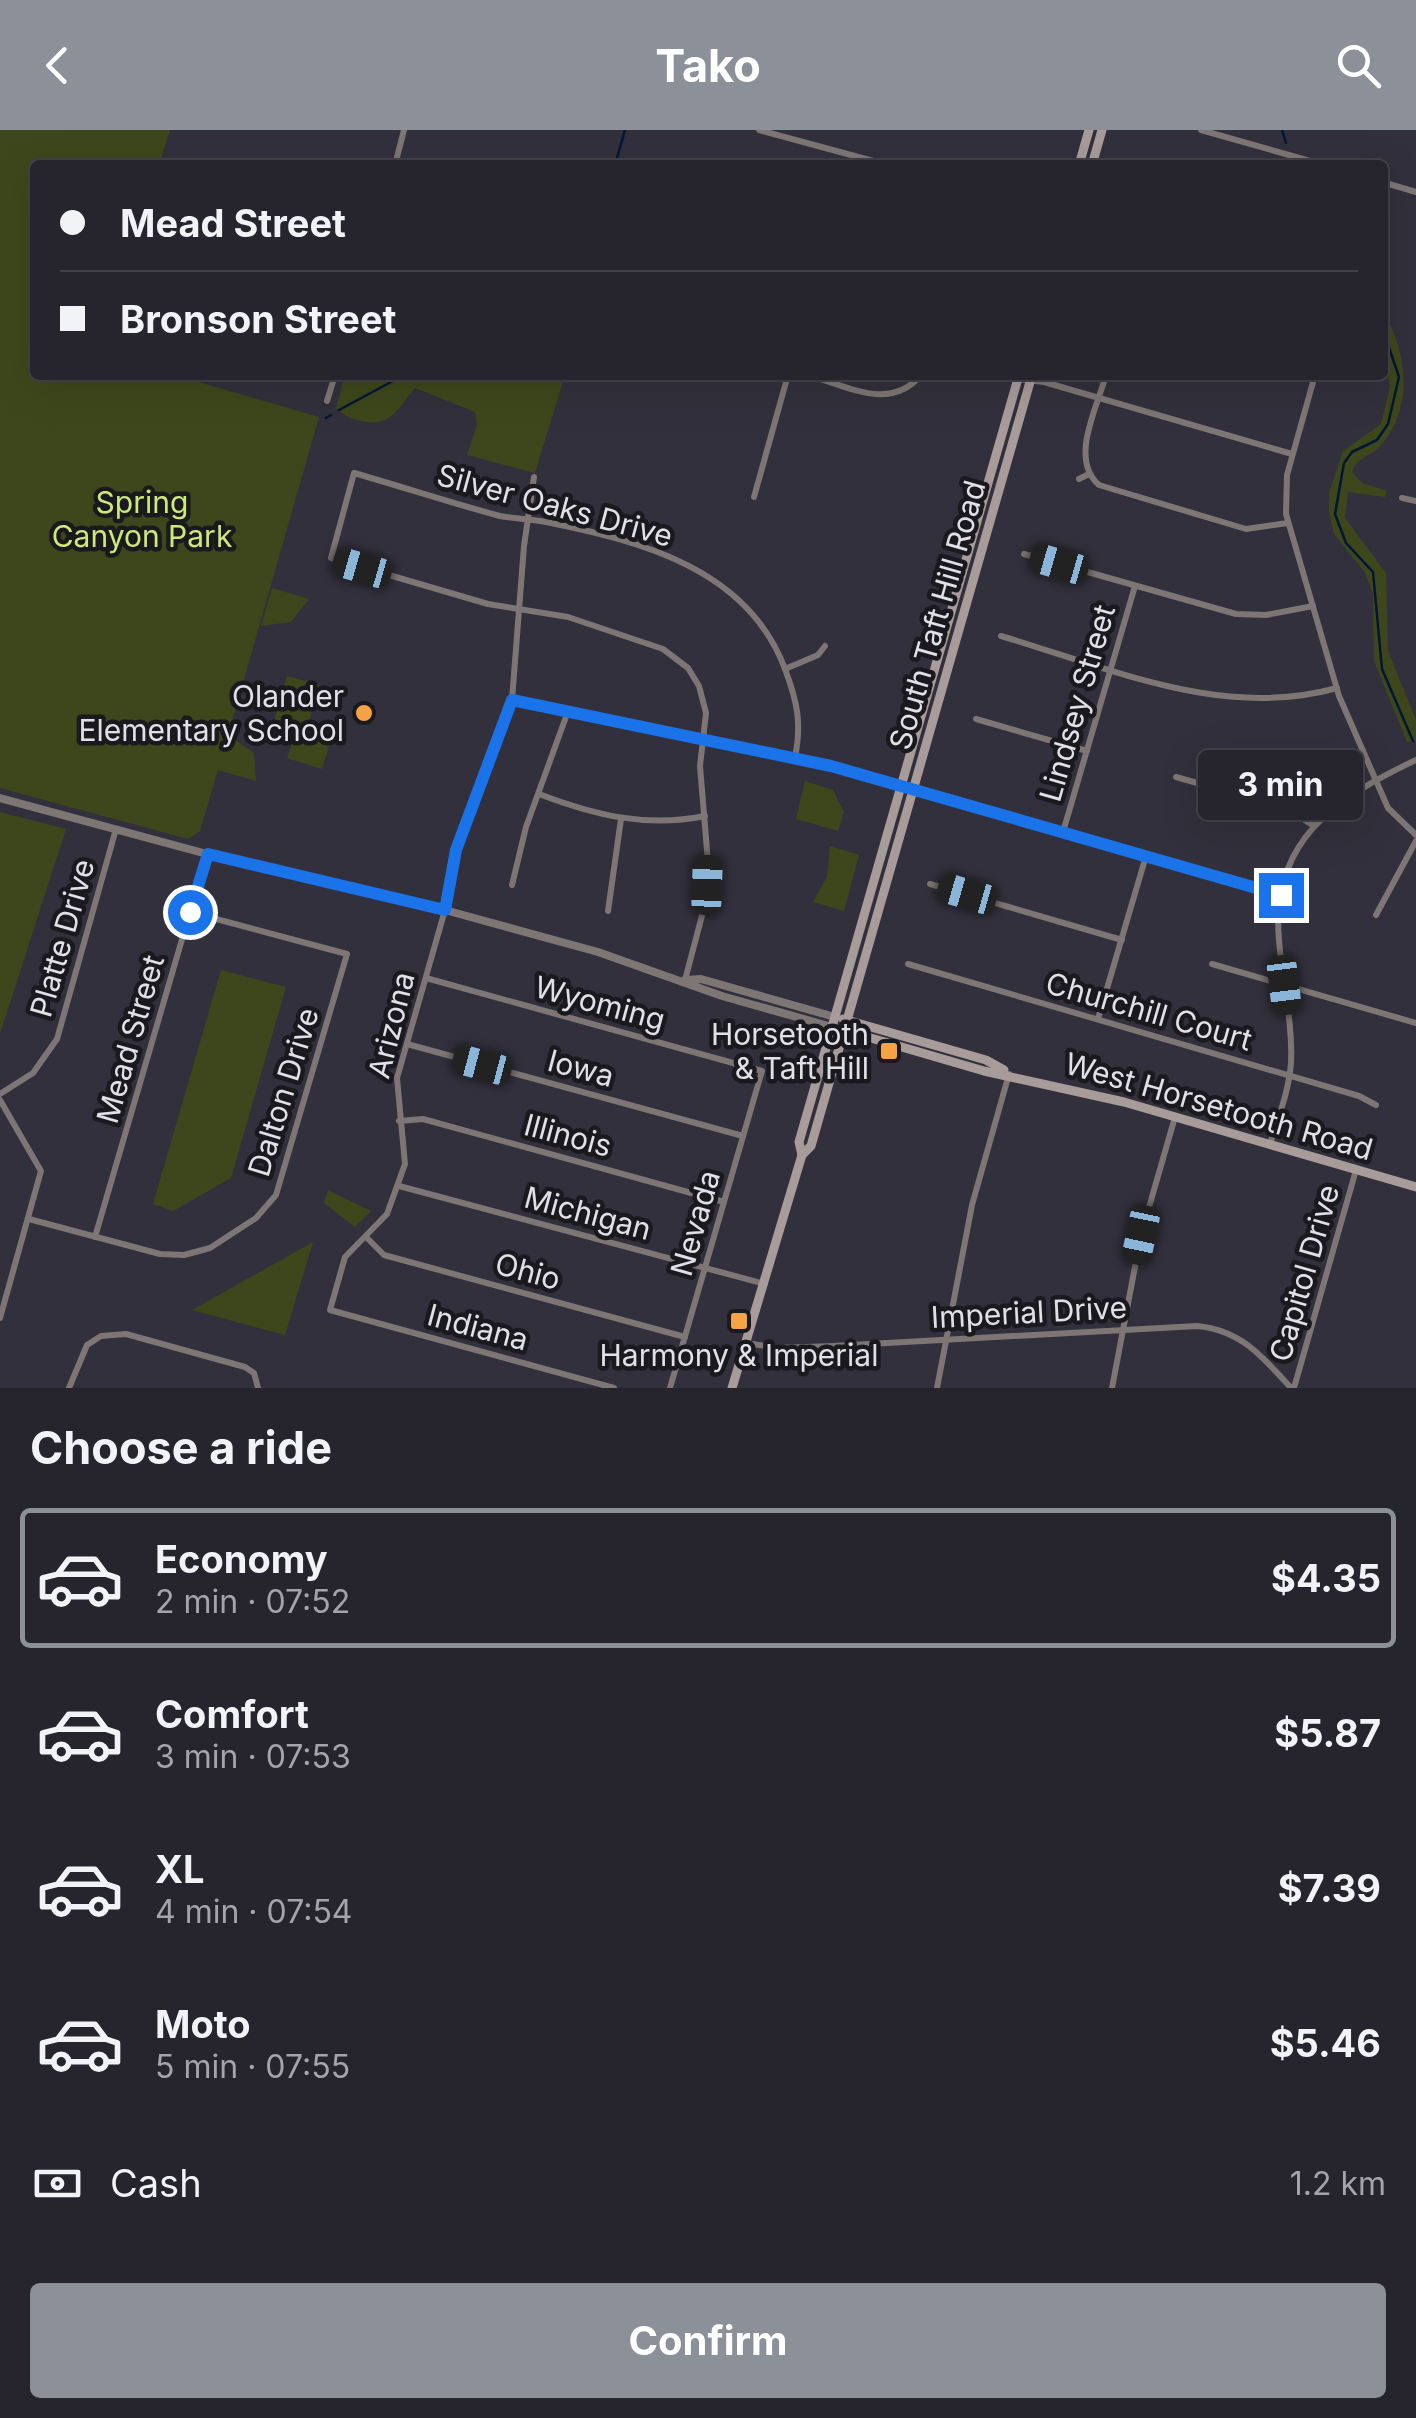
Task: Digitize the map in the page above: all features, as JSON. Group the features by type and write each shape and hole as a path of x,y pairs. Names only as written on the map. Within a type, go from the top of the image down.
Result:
{"main road":[{"path":"1080,160 1089,130"},
{"path":"1093,160 1102,130"},
{"name":"South Taft Hill Road","path":"802,1155 799,1142 1017,380"},
{"name":"South Taft Hill Road","path":"732,1388 802,1155 811,1146 1030,380"},
{"name":"West Horsetooth Road","path":"834,1022 984,1071 1009,1073 1175,1117 1416,1187"}],"street":[{"path":"395,160 404,130"},
{"path":"759,130 870,160"},
{"path":"1201,130 1306,160"},
{"path":"1388,184 1416,192"},
{"path":"327,401 333,380"},
{"path":"754,498 787,380"},
{"path":"828,380 890,396 904,393 916,380"},
{"path":"1038,380 1292,454"},
{"path":"1105,380 1085,451 1088,474 1106,489 1238,528 1256,530 1288,523"},
{"path":"1314,380 1285,485 1288,523 1336,688 1374,780 1394,817 1416,838 1376,915"},
{"name":"Silver Oaks Drive","path":"522,612 331,558 354,473 663,556 713,577 754,612 785,669 800,711 795,757"},
{"path":"1079,479 1088,474"},
{"name":"Arizona","path":"330,1310 341,1267 387,1214 400,1186 405,1154 396,1088 445,910 456,850 512,700 522,612 526,519 534,476"},
{"path":"1402,498 1416,501"},
{"path":"1024,554 1236,614 1266,615 1312,606"},
{"name":"Lindsey Street","path":"1063,832 1135,586"},
{"path":"522,612 568,617 672,654 688,668 702,693 704,908 685,980"},
{"path":"1000,636 1219,698 1280,700 1336,688"},
{"path":"785,669 818,655 825,646"},
{"path":"512,700 795,757 1281,895"},
{"path":"512,885 567,714"},
{"path":"976,719 1087,752"},
{"path":"1270,1144 1290,1076 1278,927 1281,895 1293,857 1314,826 1354,790 1416,760"},
{"path":"1176,777 1286,808 1314,826"},
{"path":"539,794 622,819 668,821 705,816"},
{"name":"West Horsetooth Road","path":"0,798 208,854 445,910 685,980 702,979 834,1022"},
{"path":"608,911 622,819"},
{"name":"Platte Drive","path":"0,1097 33,1072 57,1039 116,830"},
{"name":"Mead Street","path":"96,1237 208,854"},
{"path":"1098,1019 1146,856"},
{"path":"930,884 1122,940"},
{"name":"Dalton Drive","path":"29,1218 160,1254 184,1255 210,1248 267,1208 279,1186 347,954 190,912"},
{"name":"Churchill Court","path":"908,964 1376,1105"},
{"path":"1212,964 1416,1023"},
{"name":"Wyoming","path":"426,978 762,1071"},
{"name":"Iowa","path":"407,1044 743,1136"},
{"name":"Nevada","path":"670,1388 762,1071"},
{"path":"936,1388 972,1204 1009,1073"},
{"path":"0,1097 41,1171 0,1318"},
{"path":"1112,1388 1141,1235 1175,1117"},
{"name":"Illinois","path":"399,1121 423,1119 724,1202"},
{"name":"Capitol Drive","path":"1293,1388 1356,1170"},
{"name":"Michigan","path":"400,1186 765,1284"},
{"name":"Ohio","path":"366,1237 384,1255 685,1337"},
{"name":"Indiana","path":"330,1310 614,1388"},
{"name":"Imperial Drive","path":"746,1342 778,1348 1197,1326 1224,1330 1256,1350 1293,1388"},
{"path":"69,1388 87,1346 118,1333 244,1367 258,1378 258,1388"}],"green space":[{"name":"Spring Canyon Park","path":"0,130 170,130 161,160 30,160 30,380 192,380 319,417 228,735 254,753 256,781 218,770 200,831 188,839 0,788"},
{"path":"1388,321 1402,361 1403,397 1399,414 1376,450 1357,463 1352,472 1362,483 1387,491 1385,497 1348,492 1345,518 1386,573 1388,651 1416,720 1416,741 1407,742 1374,661 1373,593 1364,571 1334,534 1329,512 1329,493 1343,451 1381,424 1390,386"},
{"path":"344,380 563,380 535,473 467,455 477,425 475,412 415,388 385,420 357,420 336,408"},
{"path":"272,588 309,599 291,622 261,626"},
{"path":"287,676 320,685 307,728 291,734 272,728"},
{"path":"309,732 331,739 322,769 287,758 294,738"},
{"path":"805,781 833,790 844,812 838,831 796,819"},
{"path":"0,812 66,829 0,1034"},
{"path":"830,846 859,855 844,911 813,902 827,877"},
{"path":"221,970 286,987 231,1178 173,1211 153,1204"},
{"path":"328,1190 371,1211 355,1227 324,1203"},
{"path":"313,1242 285,1335 192,1310"}],"waterway":[{"path":"616,160 625,130"},
{"path":"1282,130 1286,143"},
{"path":"1388,345 1399,377 1388,424 1377,440 1352,452 1344,463 1335,514 1346,543 1373,572 1382,669 1413,741"},
{"path":"339,410 395,380"},
{"path":"326,418 331,415"}],"place":[{"name":"Olander Elementary School","path":"364,713"},
{"name":"Horsetooth & Taft Hill","path":"889,1051"},
{"name":"Harmony & Imperial","path":"739,1321"}],"route":[{"path":"190,912 208,854 445,910 456,850 512,700 831,766 1281,895"}]}
